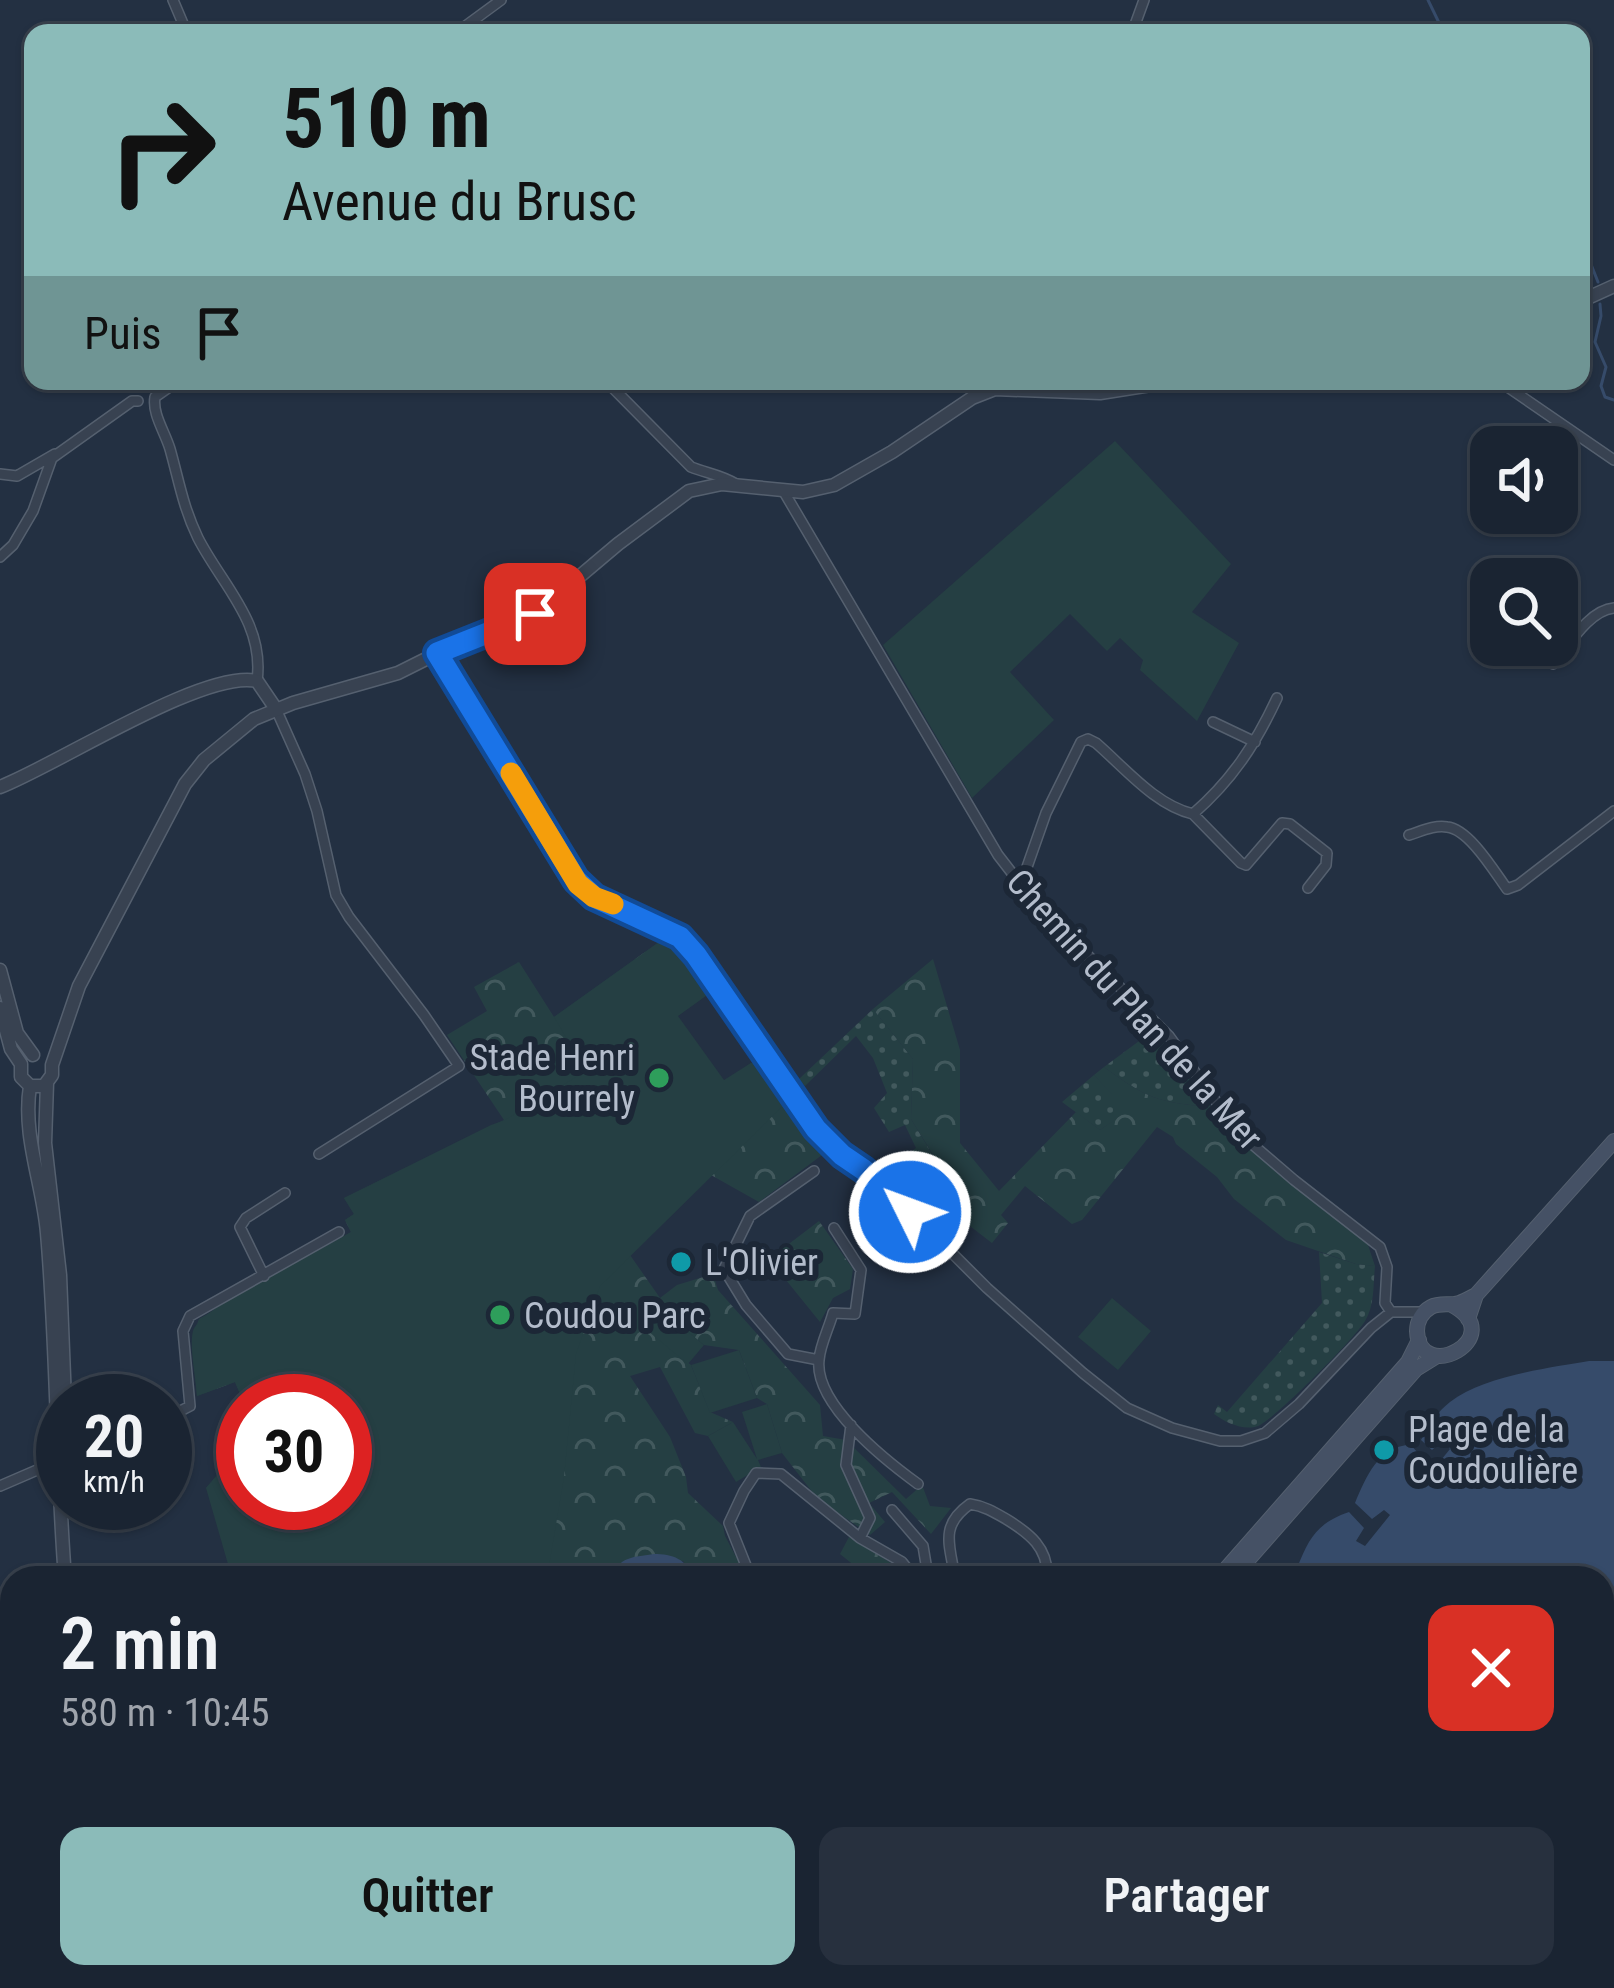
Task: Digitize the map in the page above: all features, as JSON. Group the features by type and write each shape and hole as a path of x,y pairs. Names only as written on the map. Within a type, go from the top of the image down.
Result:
{"main road":[{"path":"1452,1305 1476,1294 1614,1141"},
{"path":"1468,1319 1476,1294"},
{"path":"1229,1566 1408,1362 1425,1312 1438,1304 1462,1310 1471,1330 1467,1344 1454,1355 1437,1356 1416,1369 1243,1566"},
{"path":"1418,1336 1426,1350 1437,1356"}],"street":[{"path":"468,24 501,0"},
{"path":"154,401 167,390"},
{"path":"616,390 691,467 736,484"},
{"path":"47,1083 30,1086 21,1077 59,1046 87,971 185,784 204,760 254,719 398,673 535,614 618,544 696,489 736,484 784,492 819,490 848,478 981,390"},
{"path":"1052,390 1119,390"},
{"path":"1512,390 1614,460"},
{"path":"0,474 17,476 138,395 154,401"},
{"path":"154,401 182,502 200,542 252,628 257,681 276,709 305,774 337,895 459,1066 319,1154"},
{"path":"0,557 33,511 52,458 59,451"},
{"path":"691,467 696,489"},
{"path":"696,489 704,478 702,473"},
{"name":"Chemin du Plan de la Mer","path":"784,492 998,855 1035,902 1169,1036 1238,1132 1380,1247 1388,1276 1385,1303 1391,1312"},
{"path":"1578,635 1597,613 1614,608"},
{"path":"437,653 578,884 594,897 680,937 828,1143 864,1170 986,1288 1126,1408 1172,1428 1220,1441 1241,1441 1265,1433 1299,1404 1391,1312 1425,1312"},
{"path":"0,787 161,705 206,689 257,681"},
{"path":"1193,814 1248,756 1277,698"},
{"path":"1213,722 1255,742"},
{"path":"1022,884 1046,813 1081,742 1088,740 1153,793 1193,814 1246,865 1282,823 1290,824 1327,854 1326,865 1308,888"},
{"path":"1409,835 1432,827 1463,831 1507,889 1614,812"},
{"path":"0,970 16,1034 52,1075 47,1083 45,1143 60,1274 64,1374"},
{"path":"0,1008 11,1049 37,1060"},
{"path":"30,1086 28,1131 46,1210 57,1374"},
{"path":"814,1171 750,1216 724,1269 746,1305 788,1354 819,1360"},
{"path":"265,1276 240,1227 285,1193"},
{"path":"834,1228 861,1270 855,1315 833,1313 819,1360 821,1387 873,1451 918,1484"},
{"path":"187,1374 183,1330 195,1311 339,1232"},
{"path":"1391,1312 1418,1336"},
{"path":"851,1424 846,1466 870,1518 860,1538"},
{"path":"0,1486 36,1472"},
{"path":"746,1566 729,1523 756,1473 781,1474 860,1538 906,1566"},
{"path":"953,1566 949,1525 970,1504 988,1509 1033,1536 1047,1566"},
{"path":"892,1510 922,1546 926,1566"},
{"path":"61,1530 63,1566"}],"green space":[{"path":"1115,441 1231,564 1192,612 1239,643 1197,721 1140,670 1143,660 1120,638 1107,651 1070,614 1010,672 1054,720 972,798 883,645"},
{"path":"666,937 684,948 714,990 594,1075 640,1140 751,1063 759,1064 826,1152 759,1202 711,1175 630,1255 660,1298 677,1285 713,1274 718,1290 820,1405 823,1436 846,1440 906,1499 922,1485 930,1506 951,1508 931,1534 892,1492 869,1503 885,1522 870,1535 817,1498 782,1453 767,1404 757,1398 739,1350 704,1345 664,1313 649,1331 691,1365 710,1412 733,1422 708,1436 695,1433 660,1367 630,1376 670,1437 688,1493 723,1526 741,1566 687,1566 683,1561 617,1566 289,1566 258,1530 372,1530 372,1374 216,1374 216,1389 197,1396 192,1337 199,1319 351,1232 345,1220 354,1214 344,1198 504,1120 447,1035 487,1011 474,987 519,962 554,1017"},
{"path":"666,937 684,948 714,990 678,1016 724,1080 751,1063 759,1064 786,1103 600,1286 576,1354 564,1477 549,1566 229,1566 218,1530 372,1530 372,1374 216,1374 216,1389 197,1396 193,1331 239,1293 351,1232 345,1220 354,1214 344,1198 505,1120 586,1071 554,1017"},
{"path":"933,959 960,1050 960,1143 999,1191 1076,1112 1100,1130 1127,1111 1094,1075 1104,1067 1154,1097 1211,1107 1231,1131 1368,1245 1375,1266 1286,1240 1157,1127 1082,1220 1072,1224 1025,1186 1001,1215 1008,1223 992,1243 962,1220 962,1207 927,1172 943,1171 911,1119 913,1059 873,1009"},
{"path":"873,1009 913,1059 911,1119 943,1172 927,1172 909,1153 916,1148 905,1125 889,1132 874,1108 887,1093 873,1058 856,1036 805,1086 799,1079"},
{"path":"1154,1030 1211,1107 1154,1097 1104,1067"},
{"path":"1094,1075 1128,1111 1100,1130 1062,1102"},
{"path":"819,1221 853,1269 850,1289 833,1298 820,1322 769,1259"},
{"path":"1319,1252 1375,1266 1365,1321 1314,1377 1258,1426 1235,1425 1214,1414 1218,1405 1227,1412 1322,1303"},
{"path":"1112,1298 1151,1331 1118,1370 1078,1337"},
{"path":"664,1312 704,1345 688,1364 648,1331"},
{"path":"739,1350 757,1398 710,1413 691,1365"},
{"path":"767,1404 782,1453 758,1460 761,1467 736,1482 708,1436 733,1422 757,1459 742,1412"},
{"path":"216,1476 216,1523 206,1488"},
{"path":"849,1537 896,1566 855,1566 840,1554"}],"water":[{"path":"1614,1361 1614,1566 1298,1566 1315,1533 1329,1521 1349,1512 1364,1528 1356,1541 1365,1546 1390,1515 1384,1510 1372,1519 1355,1503 1382,1456 1411,1445 1423,1459 1415,1474 1424,1481 1450,1449 1443,1440 1432,1450 1421,1440 1450,1402 1498,1379"},
{"path":"667,1555 687,1566 618,1566 634,1557"}],"waterway":[{"path":"1428,0 1440,24"},
{"path":"1590,262 1598,282"},
{"path":"1600,304 1595,342 1606,367 1601,386 1605,397 1614,400"}],"slow traffic":[{"path":"511,773 578,884 613,904"}],"place":[{"name":"Stade Henri Bourrely","path":"659,1078"},
{"name":"L'Olivier","path":"681,1262"},
{"name":"Coudou Parc","path":"500,1315"},
{"name":"Plage de la Coudoulière","path":"1384,1450"}],"route":[{"path":"535,614 437,653 578,884 594,897 680,937 816,1129 910,1212"}]}
